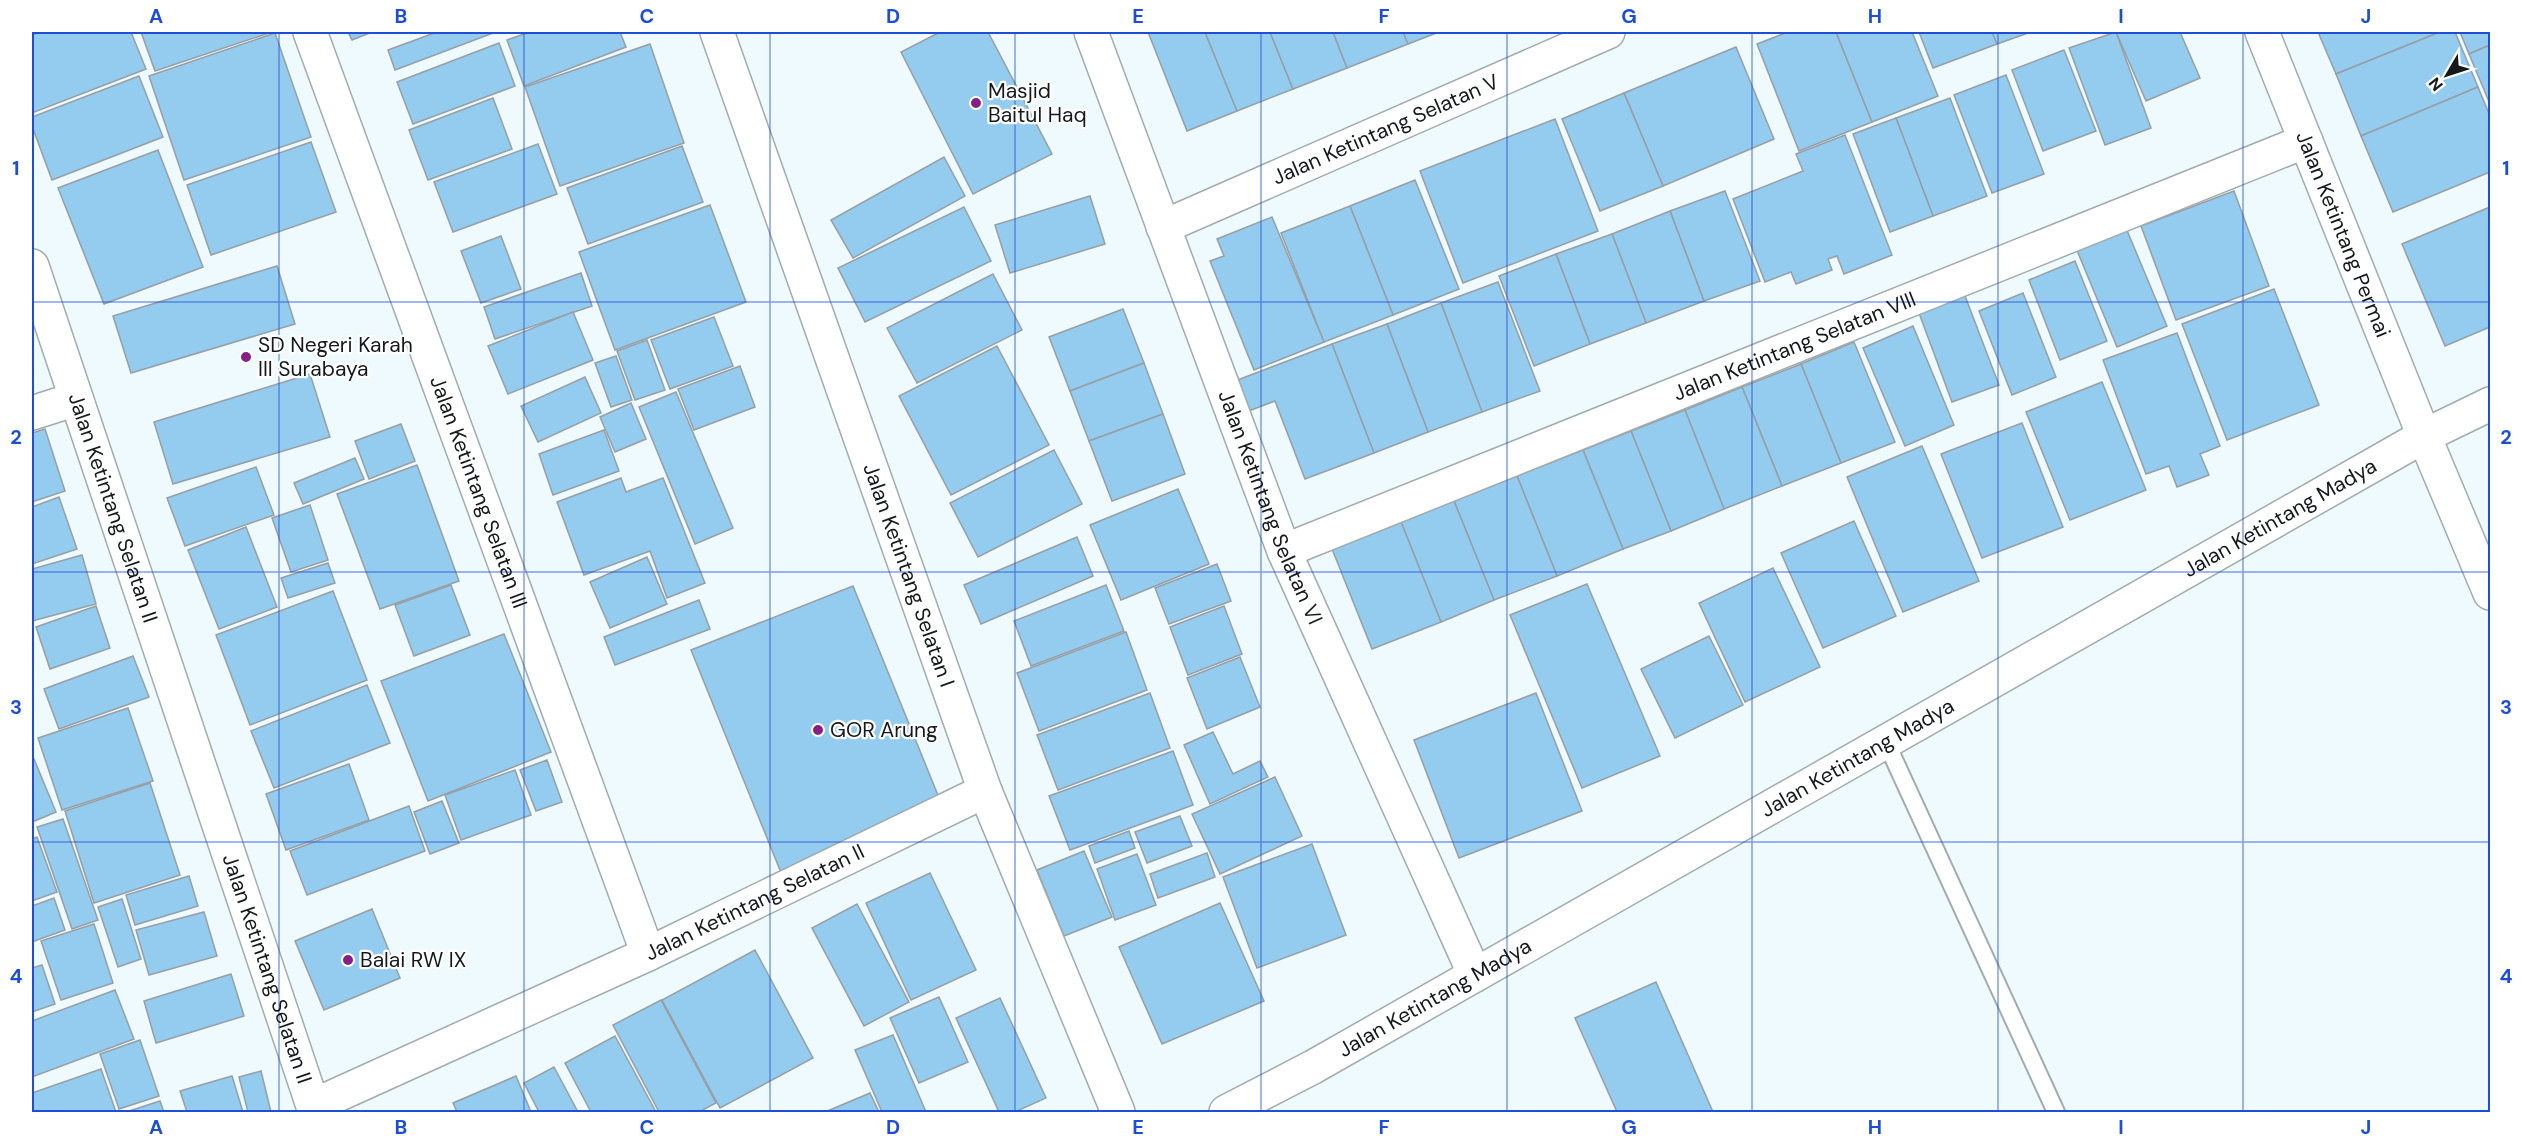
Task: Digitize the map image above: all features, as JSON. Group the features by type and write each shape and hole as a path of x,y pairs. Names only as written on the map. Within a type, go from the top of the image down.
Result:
{"street":[{"name":"Jalan Ketintang Selatan III","path":"310,32 648,954"},
{"name":"Jalan Ketintang Selatan I","path":"717,32 985,791 1118,1113"},
{"name":"Jalan Ketintang Selatan VI","path":"1091,32 1284,552 1475,975"},
{"name":"Jalan Ketintang Selatan V","path":"1163,226 1608,32"},
{"name":"Jalan Ketintang Permai","path":"2262,32 2424,436 2490,593"},
{"name":"Jalan Ketintang Selatan VIII","path":"1284,552 2306,141"},
{"name":"Jalan Ketintang Selatan II","path":"32,266 315,1109 648,954 985,791"},
{"path":"32,413 76,399"},
{"name":"Jalan Ketintang Madya","path":"1226,1113 1313,1067 2424,436 2490,404"}],"lane":[{"path":"1886,741 2056,1113"}],"building":[{"path":"41,32 131,32 146,69 32,113 32,35"},
{"path":"141,32 272,32 155,71"},
{"path":"348,32 372,32 352,40"},
{"path":"437,32 493,33 395,70 388,50"},
{"path":"530,32 620,32 626,47 524,86 507,40"},
{"name":"Masjid Baitul Haq","path":"940,32 988,32 1052,154 973,194 901,52"},
{"path":"1148,32 1205,32 1237,111 1187,131"},
{"path":"1205,32 1270,32 1293,89 1237,111"},
{"path":"1270,32 1333,32 1347,68 1293,89"},
{"path":"1333,32 1403,32 1408,44 1347,68"},
{"path":"1403,32 1439,32 1408,44"},
{"path":"1788,32 1836,32 1872,122 1799,151 1757,44"},
{"path":"1836,32 1912,32 1938,96 1872,122"},
{"path":"1919,32 1992,32 1997,44 1933,68"},
{"path":"1992,32 2031,32 1997,44"},
{"path":"2116,32 2151,128 2105,145 2069,48"},
{"path":"2116,32 2180,32 2200,78 2146,101"},
{"path":"2318,32 2440,32 2336,74"},
{"path":"2440,32 2455,32 2478,87 2361,136 2336,74"},
{"path":"2460,32 2490,32 2490,45 2469,54"},
{"path":"275,33 311,137 184,180 149,76"},
{"path":"499,43 515,86 413,124 397,82"},
{"path":"650,44 684,143 560,186 525,87"},
{"path":"2490,45 2490,104 2469,54"},
{"path":"1736,47 1774,139 1663,186 1624,93"},
{"path":"2064,50 2096,131 2043,151 2012,70"},
{"path":"2006,75 2044,174 1992,193 1954,95"},
{"path":"139,76 163,137 52,180 32,126 32,117"},
{"path":"2478,87 2490,116 2490,172 2393,212 2361,136"},
{"path":"1624,93 1663,186 1600,211 1562,119"},
{"path":"493,98 512,149 428,180 409,130"},
{"path":"1950,98 1987,196 1933,216 1896,118"},
{"path":"1896,118 1933,216 1890,232 1853,134"},
{"path":"1555,119 1598,231 1463,283 1420,171"},
{"path":"1845,135 1892,255 1844,274 1837,256 1828,259 1832,270 1796,284 1791,272 1765,282 1733,199 1803,171 1796,154"},
{"path":"311,142 336,212 211,255 187,185"},
{"path":"538,144 557,194 453,232 434,182"},
{"path":"682,146 703,202 588,244 567,188"},
{"path":"158,150 203,267 104,304 58,188"},
{"path":"944,157 965,196 853,258 831,220"},
{"path":"1415,180 1459,289 1393,315 1350,206"},
{"path":"1725,191 1760,281 1704,301 1670,211"},
{"path":"2234,191 2269,286 2176,320 2141,226"},
{"path":"1090,196 1105,244 1010,273 995,225"},
{"path":"710,205 746,302 615,350 579,252"},
{"path":"1350,206 1393,315 1324,342 1281,233"},
{"path":"964,207 991,261 865,322 838,268"},
{"path":"2490,207 2490,327 2445,346 2402,244"},
{"path":"1670,211 1704,301 1646,323 1612,234"},
{"path":"1272,217 1324,342 1254,370 1210,261 1224,256 1217,239"},
{"path":"2126,228 2167,326 2117,347 2076,248"},
{"path":"1612,234 1646,323 1590,344 1556,254"},
{"path":"501,236 521,289 481,303 461,251"},
{"path":"1556,254 1590,344 1534,366 1499,276"},
{"path":"2075,261 2107,341 2060,360 2029,280"},
{"path":"277,266 295,324 131,373 113,316"},
{"path":"581,273 592,306 495,339 484,307"},
{"path":"993,274 1022,330 917,383 887,328"},
{"path":"1498,282 1540,391 1482,412 1441,303"},
{"path":"1962,288 1999,385 1952,402 1916,305"},
{"path":"2274,289 2319,405 2227,440 2182,324"},
{"path":"2023,293 2056,377 2012,395 1979,311"},
{"path":"1441,303 1482,412 1428,432 1387,324"},
{"path":"1123,309 1144,363 1070,391 1049,337"},
{"path":"573,312 593,360 508,394 488,346"},
{"path":"714,317 733,366 670,389 651,340"},
{"path":"1387,324 1428,432 1374,453 1332,344"},
{"path":"1913,326 1954,425 1905,446 1863,348"},
{"path":"2177,333 2220,446 2200,454 2209,475 2177,487 2169,466 2146,474 2103,360"},
{"path":"647,340 665,390 635,400 617,351"},
{"path":"1854,342 1895,442 1841,463 1801,364"},
{"path":"1332,344 1374,453 1305,479 1275,401 1238,415 1227,384"},
{"path":"997,346 1049,445 951,495 899,396"},
{"path":"616,356 632,400 611,407 595,363"},
{"path":"1144,363 1163,414 1089,441 1070,391"},
{"path":"1801,364 1841,463 1782,486 1742,387"},
{"path":"740,366 755,407 694,430 678,389"},
{"path":"310,374 330,437 173,484 154,422"},
{"path":"585,377 601,413 538,442 521,406"},
{"path":"2102,382 2146,490 2070,520 2026,412"},
{"path":"1742,387 1782,486 1724,509 1685,410"},
{"path":"676,392 733,528 695,544 639,407"},
{"path":"631,403 646,439 615,452 600,417"},
{"path":"1685,410 1724,509 1671,531 1631,431"},
{"path":"1163,414 1185,474 1112,501 1089,441"},
{"path":"2022,423 2063,527 1982,558 1941,454"},
{"path":"401,424 415,461 369,479 355,441"},
{"path":"45,429 65,491 32,502 32,433"},
{"path":"604,430 619,471 553,495 539,454"},
{"path":"1631,431 1671,531 1623,549 1583,450"},
{"path":"1922,446 1979,581 1903,612 1847,477"},
{"path":"1054,450 1082,504 978,557 950,503"},
{"path":"1583,450 1623,549 1557,576 1517,476"},
{"path":"355,458 364,479 303,504 294,483"},
{"path":"417,465 459,581 380,609 337,494"},
{"path":"256,467 274,515 185,546 167,498"},
{"path":"1517,476 1557,576 1494,600 1454,501"},
{"path":"621,478 626,492 663,478 705,583 667,598 650,551 584,575 557,502"},
{"path":"1178,489 1209,564 1121,600 1090,525"},
{"path":"59,497 77,549 32,564 32,507"},
{"path":"1454,501 1494,600 1441,622 1401,522"},
{"path":"310,505 328,560 291,572 272,518"},
{"path":"1854,521 1896,616 1823,648 1781,553"},
{"path":"1401,522 1441,622 1372,649 1332,549"},
{"path":"246,527 277,607 219,629 188,550"},
{"path":"1077,537 1093,576 981,624 964,585"},
{"path":"82,555 96,604 32,621 32,569"},
{"path":"647,557 667,604 610,628 590,582"},
{"path":"328,563 335,583 288,598 281,578"},
{"path":"1217,564 1231,601 1169,624 1155,588"},
{"path":"1773,568 1820,667 1745,702 1699,603"},
{"path":"1587,584 1660,756 1582,788 1510,615"},
{"path":"451,585 470,635 414,656 395,605"},
{"path":"1106,585 1124,631 1031,666 1014,621"},
{"name":"GOR Arung","path":"853,586 944,810 782,875 691,650"},
{"path":"333,591 367,680 250,725 216,635"},
{"path":"699,600 710,629 615,665 604,637"},
{"path":"96,606 110,648 50,669 36,627"},
{"path":"1224,606 1242,654 1188,675 1170,627"},
{"path":"1126,632 1147,690 1039,731 1017,673"},
{"path":"504,634 551,752 428,801 381,681"},
{"path":"1709,636 1743,705 1675,738 1641,669"},
{"path":"133,656 149,697 59,729 44,689"},
{"path":"1240,657 1260,707 1207,729 1187,678"},
{"path":"367,685 390,743 274,788 251,731"},
{"path":"1150,693 1170,748 1058,790 1037,735"},
{"path":"1536,693 1582,811 1459,858 1414,740"},
{"path":"128,708 153,781 62,810 38,738"},
{"path":"1213,732 1233,774 1260,761 1268,777 1210,804 1184,745"},
{"path":"1173,751 1193,805 1070,850 1049,796"},
{"path":"34,759 56,812 32,822 32,760"},
{"path":"547,760 562,802 536,811 520,770"},
{"path":"349,764 369,820 286,850 266,794"},
{"path":"515,770 531,815 461,840 445,795"},
{"path":"1275,777 1302,836 1220,874 1192,814"},
{"path":"150,783 180,875 94,903 65,811"},
{"path":"442,801 459,843 430,854 414,812"},
{"path":"409,806 425,851 307,895 290,851"},
{"path":"1180,816 1192,846 1147,863 1135,832"},
{"path":"63,819 98,920 72,929 37,827"},
{"path":"1129,831 1135,848 1095,863 1089,846"},
{"path":"37,837 57,892 32,901 32,839"},
{"path":"1312,844 1346,935 1257,968 1223,877"},
{"path":"1084,851 1112,917 1064,936 1037,870"},
{"path":"1207,853 1215,877 1158,898 1150,874"},
{"path":"1137,854 1156,905 1115,920 1097,869"},
{"path":"930,873 976,970 911,1000 866,903"},
{"path":"189,876 198,906 135,925 126,895"},
{"path":"54,898 65,930 32,942 32,906"},
{"path":"122,899 141,959 118,967 98,907"},
{"path":"1220,903 1264,1001 1162,1044 1119,947"},
{"path":"857,904 909,1002 864,1026 812,928"},
{"name":"Balai RW IX","path":"372,909 400,978 324,1010 295,941"},
{"path":"204,912 217,956 149,975 136,930"},
{"path":"94,924 113,983 61,1000 41,941"},
{"path":"755,950 813,1058 720,1108 662,1000"},
{"path":"42,965 55,1004 32,1012 32,968"},
{"path":"231,974 244,1016 156,1043 144,1001"},
{"path":"1656,982 1713,1112 1617,1112 1575,1018"},
{"path":"115,990 134,1039 32,1077 32,1021"},
{"path":"939,997 968,1062 919,1083 890,1018"},
{"path":"1000,998 1046,1098 1015,1112 999,1112 956,1018"},
{"path":"661,1000 716,1103 699,1112 659,1112 613,1025"},
{"path":"893,1035 926,1112 882,1112 855,1050"},
{"path":"615,1036 656,1112 591,1112 565,1063"},
{"path":"140,1040 159,1096 119,1109 100,1054"},
{"path":"554,1067 578,1112 539,1112 524,1083"},
{"path":"101,1069 116,1112 32,1112 32,1093"},
{"path":"261,1071 271,1112 248,1112 239,1077"},
{"path":"232,1076 243,1112 187,1112 180,1091"},
{"path":"516,1076 531,1112 457,1112 453,1103"},
{"path":"870,1093 879,1112 825,1112"},
{"path":"160,1101 164,1112 126,1112"}],"place":[{"name":"Masjid Baitul Haq","path":"976,103"},
{"name":"SD Negeri Karah III Surabaya","path":"246,357"},
{"name":"GOR Arung","path":"818,730"},
{"name":"Balai RW IX","path":"348,960"}]}
